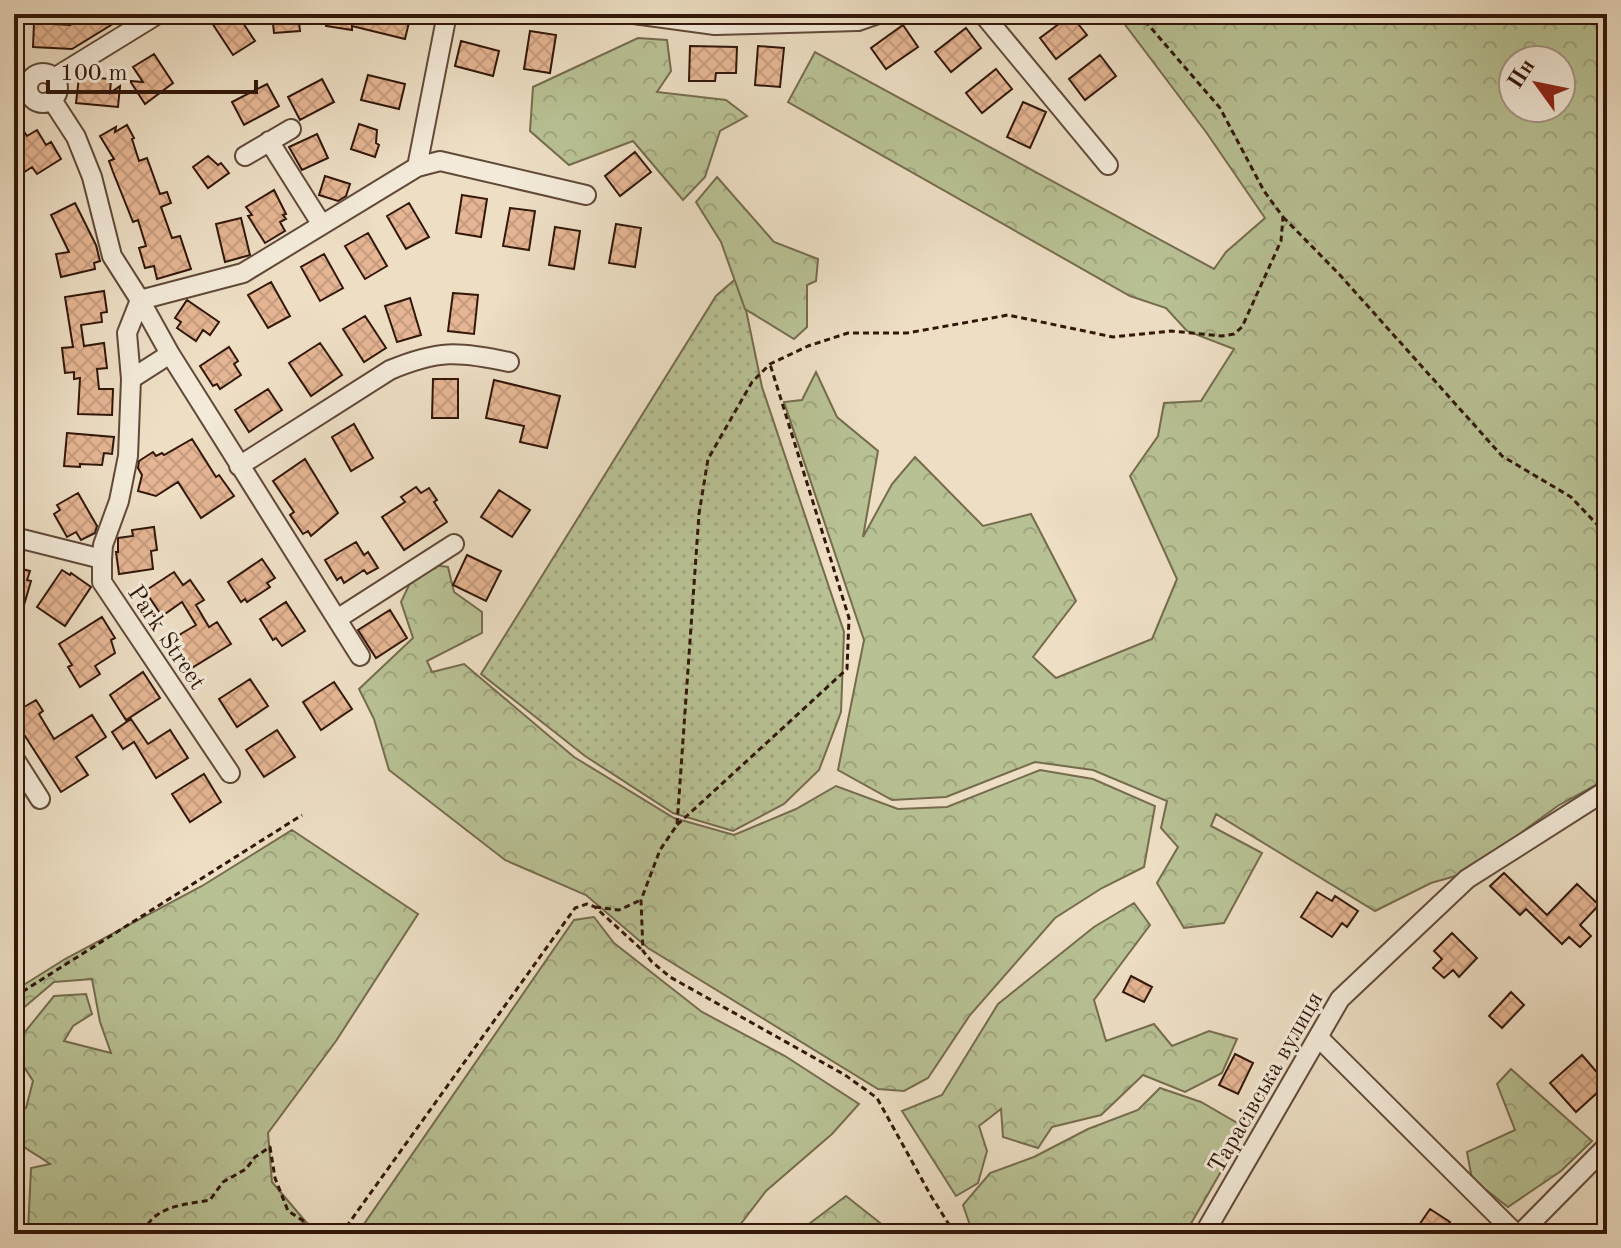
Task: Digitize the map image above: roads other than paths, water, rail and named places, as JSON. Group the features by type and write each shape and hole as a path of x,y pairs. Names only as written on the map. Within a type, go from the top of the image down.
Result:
{"street":[{"path":"54,78 158,14"},
{"path":"417,167 447,14"},
{"path":"634,14 715,25 858,21 878,14"},
{"path":"983,14 1108,165"},
{"path":"46,73 54,78 58,87 52,100 38,102 30,96 28,87 36,75 46,73"},
{"path":"14,106 30,96"},
{"path":"52,100 76,137 92,177 112,256 239,466 360,656"},
{"path":"245,156 291,129"},
{"path":"269,141 322,225"},
{"path":"140,300 243,273 417,167 440,161 586,195"},
{"path":"14,537 102,559 103,545 119,501 128,456 131,379 127,333 140,300"},
{"path":"239,466 390,370 416,359 438,353 509,362"},
{"path":"131,379 170,354"},
{"path":"337,619 454,544"},
{"name":"Park Street","path":"102,559 102,582 230,773"},
{"path":"14,758 40,799"},
{"name":"Тарасівська вулиця","path":"1204,1234 1340,999 1467,879 1607,790"},
{"path":"1319,1038 1518,1234 1607,1146"}]}
